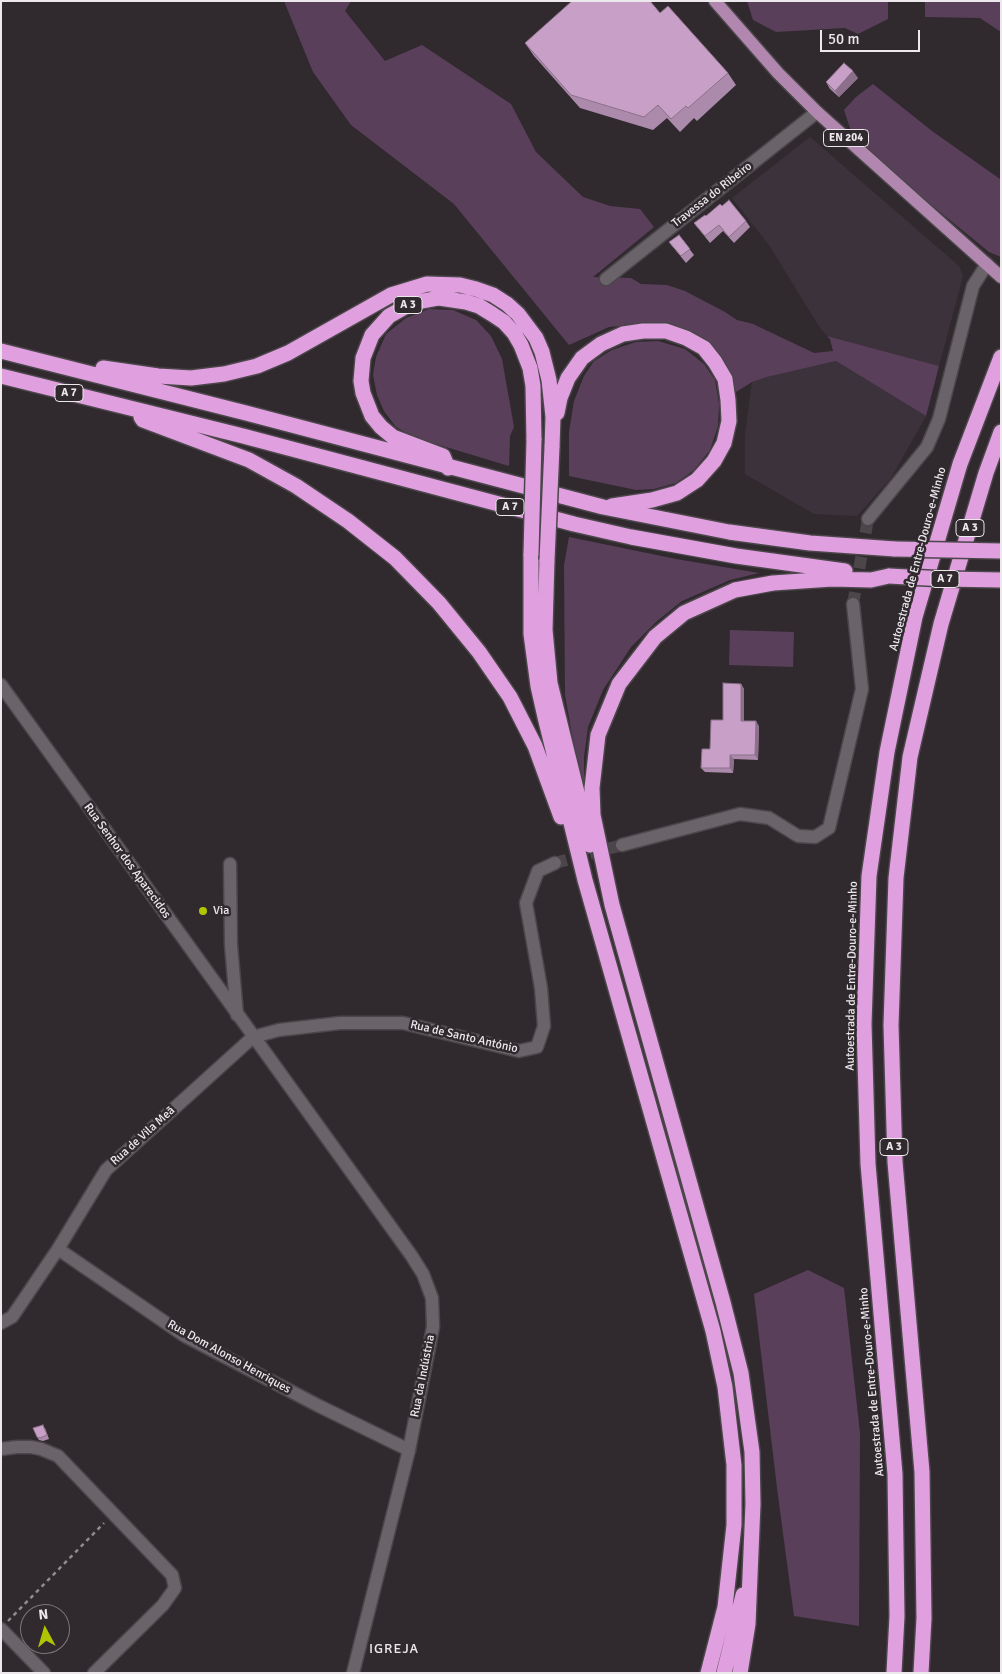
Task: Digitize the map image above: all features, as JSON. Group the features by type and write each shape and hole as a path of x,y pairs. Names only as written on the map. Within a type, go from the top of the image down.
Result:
{"highway":[{"name":"A 7","path":"76,370 107,368 158,376 191,378 224,374 257,366 288,353 391,295 427,284 460,285 476,289 507,304 518,314 536,338 549,380 552,447 545,630 550,682 593,859 612,905"},
{"name":"A 3","path":"448,468 443,456 394,437 381,427 372,416 363,393 361,370 363,358 372,335 389,316 412,303 439,298 466,302 479,306 492,314 509,328 521,345 530,368 533,386 534,440 531,634 538,686 586,880"},
{"path":"552,447 560,398 568,378 582,358 601,344 623,334 644,331 666,331 686,338 704,348 715,362 724,379 728,400 729,421 724,443 714,462 697,480 677,493 652,500 603,507"},
{"name":"A 7","path":"1,351 603,507 746,535 810,543 895,549 1001,551"},
{"name":"Autoestrada de Entre-Douro-e-Minho","path":"894,1673 897,1616 895,1474 869,1174 867,1124 864,1024 869,876 887,752 915,618 960,464 1001,357"},
{"name":"A 7","path":"1,376 136,409 612,533 781,563 889,576 1001,580"},
{"path":"136,409 143,420 249,460 296,486 348,521 395,558 439,603 479,652 510,697 535,746 586,880 713,1331 725,1387 734,1465 734,1525 725,1607 708,1673"},
{"name":"A 3","path":"922,1673 924,1618 922,1472 895,1162 891,1025 896,878 910,757 941,624 986,473 1001,432"},
{"path":"740,1673 748,1624 753,1504 752,1452 741,1373 723,1302 612,905 594,815 592,788 598,735 619,684 655,637 684,614 735,590 773,583 832,579 871,580 889,576"},
{"path":"724,1673 748,1575 753,1504"}],"main road":[{"name":"EN 204","path":"715,1 778,73 817,112 1001,277"}],"street":[{"name":"Travessa do Ribeiro","path":"606,279 817,112"},
{"path":"868,519 927,448 939,419 972,286 987,264"},
{"path":"622,845 740,814 769,818 798,836 815,837 829,828 862,689 853,604"},
{"name":"Rua Senhor dos Aparecidos","path":"1,685 253,1037"},
{"name":"Rua de Santo António","path":"253,1037 279,1030 340,1022 403,1023 519,1051 537,1047 544,1026 540,988 526,903 538,871 555,863"},
{"path":"230,864 231,945 237,1015"},
{"name":"Rua de Vila Meã","path":"1,1323 12,1317 58,1249 106,1170 253,1037"},
{"name":"Rua da Indústria","path":"253,1037 411,1255 423,1274 432,1298 433,1327 409,1450 353,1673"},
{"name":"Rua Dom Alonso Henriques","path":"58,1249 185,1336 319,1406 409,1450"},
{"path":"1,1449 30,1447 58,1456 172,1575 175,1588 163,1605 94,1673"},
{"path":"5,1625 44,1673"}],"path":[{"path":"5,1625 114,1513"}],"shaded area":[{"path":"284,1 351,1 345,11 385,61 422,45 511,104 536,152 583,197 610,206 640,209 654,227 593,277 631,278 641,284 667,285 685,291 737,320 753,324 814,353 833,351 830,339 827,336 939,366 926,416 836,361 767,377 752,382 736,392 711,348 642,324 609,327 569,345 454,204 351,125 313,72"},
{"path":"747,1 888,1 888,19 858,34 845,28 776,32 753,20"},
{"path":"925,1 1001,1 1001,32 980,18 925,17"},
{"path":"873,84 932,131 1001,178 1001,257 989,252 891,172 851,131 844,110 856,97"},
{"path":"810,137 959,266 963,276 939,366 827,336 820,328 769,245 732,198"},
{"path":"429,309 453,310 476,320 491,336 502,359 514,427 510,436 509,466 416,438 396,427 384,411 377,395 373,375 376,357 386,334 406,318"},
{"path":"658,341 685,349 704,364 715,380 719,404 718,426 710,450 694,470 676,483 654,489 636,490 569,476 569,432 574,401 584,376 594,361 612,350 636,342"},
{"path":"836,361 926,416 891,478 857,516 814,514 745,474 745,435 752,382"},
{"path":"569,537 676,559 759,573 730,580 682,601 657,621 631,647 603,690 588,727 584,757 584,788 565,695 564,565"},
{"path":"730,630 794,632 793,667 729,665"},
{"path":"808,1270 844,1288 860,1433 859,1626 794,1616 754,1294"}],"building":[{"path":"572,1 650,1 660,13 668,6 728,73 688,108 686,106 671,119 658,105 644,117 571,95 525,43"},
{"path":"844,63 853,71 835,91 826,82"},
{"path":"729,200 746,221 729,237 719,225 705,236 694,223 720,204 722,206"},
{"path":"679,235 690,249 681,256 669,242"},
{"path":"723,683 741,684 741,721 756,721 755,755 730,755 730,768 701,768 702,749 710,749 711,720 723,720"},
{"path":"43,1425 47,1435 40,1438 37,1437 33,1428"}],"tunnel":[{"path":"853,604 868,519"},
{"path":"555,863 622,845"}],"place":[{"name":"Via","path":"203,911"}],"district":[{"name":"IGREJA","path":"394,1649"}]}
